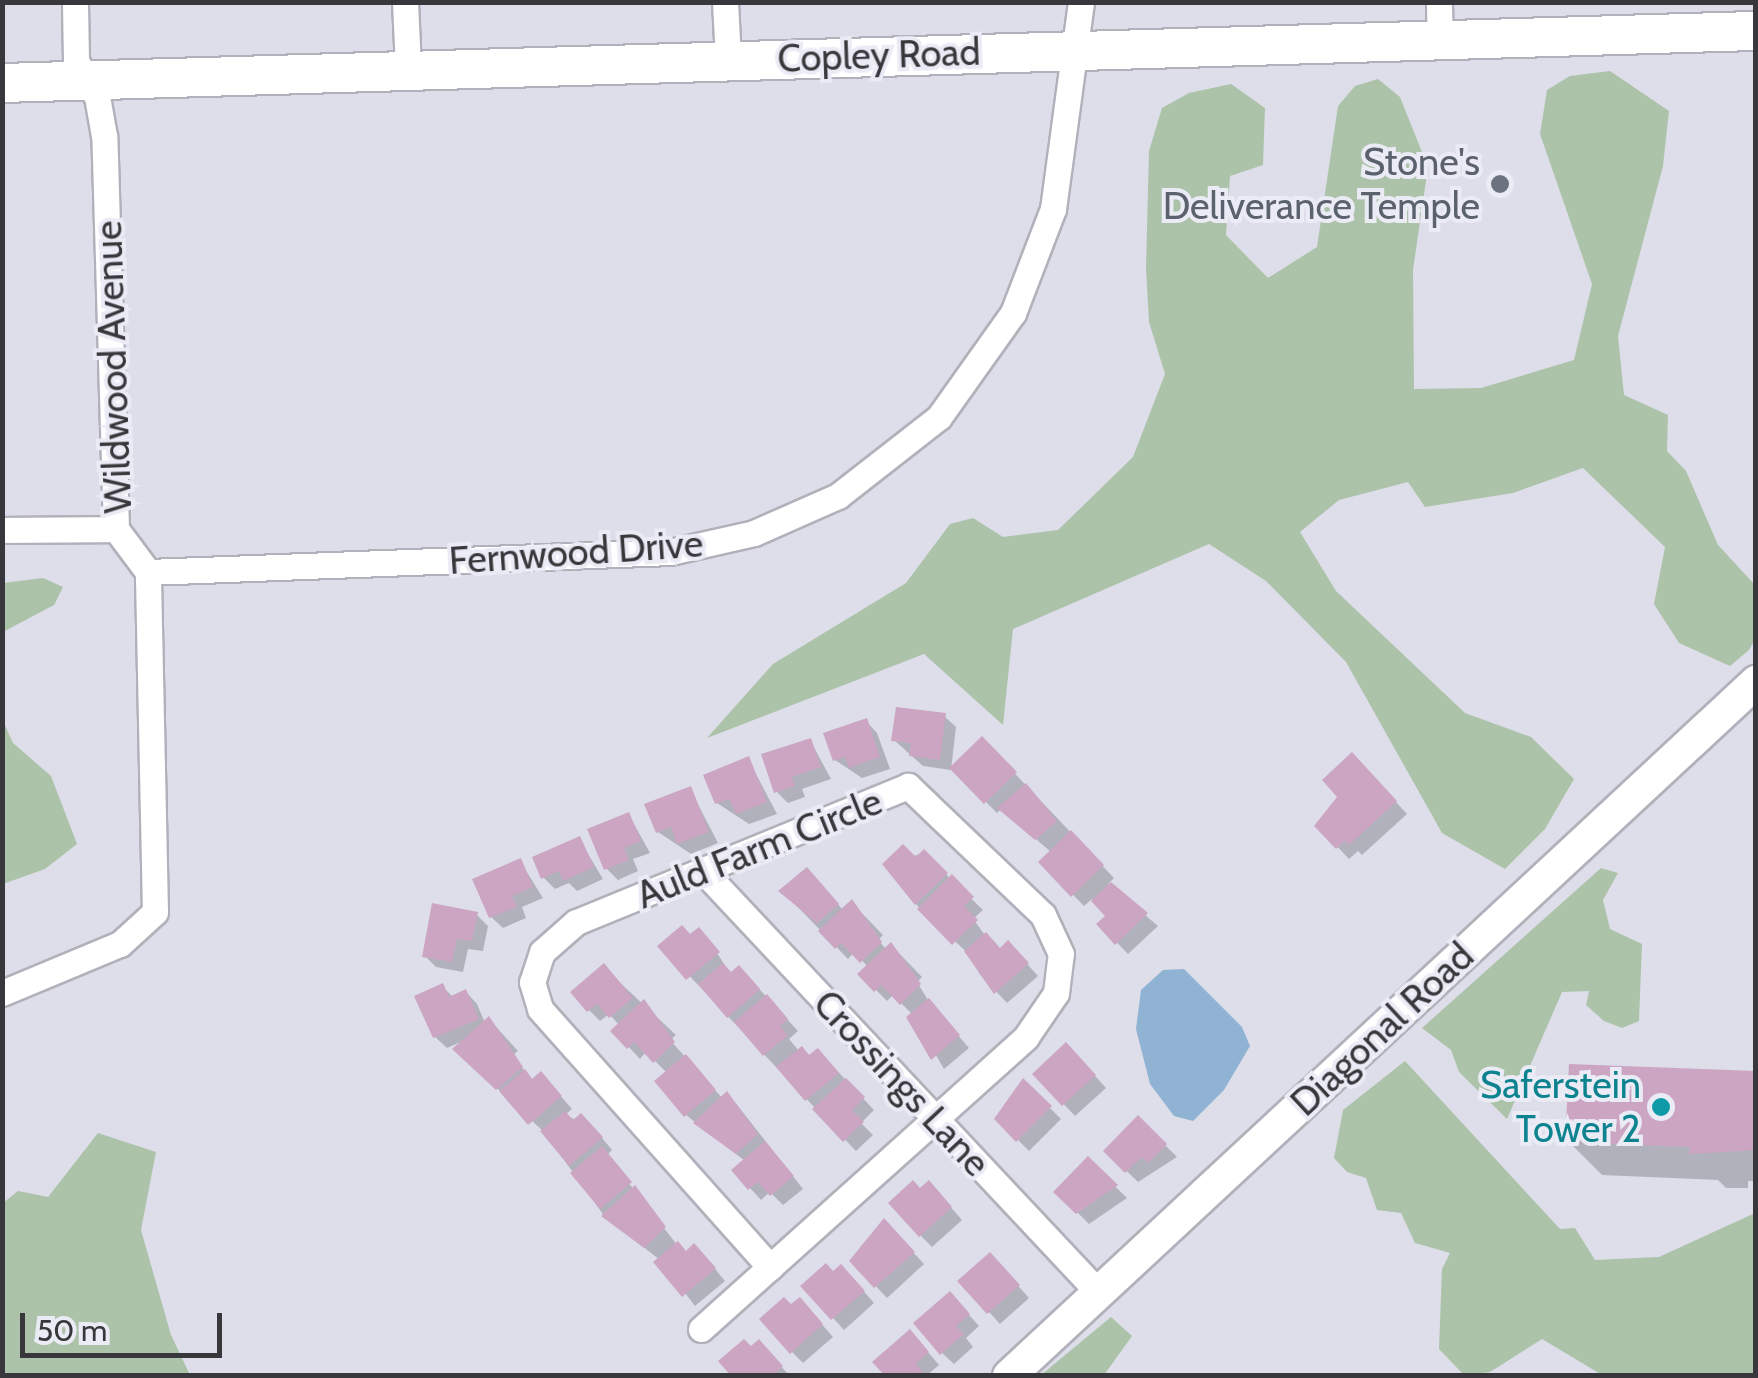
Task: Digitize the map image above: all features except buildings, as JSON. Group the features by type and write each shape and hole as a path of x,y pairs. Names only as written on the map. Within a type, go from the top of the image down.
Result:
{"main road":[{"name":"Copley Road","path":"2,83 1756,31"}],"street":[{"name":"Wildwood Avenue","path":"76,2 76,61 97,97 104,136 116,529 148,572"},
{"path":"405,2 408,69"},
{"path":"726,2 728,60"},
{"name":"Fernwood Drive","path":"148,572 670,552 754,533 838,496 939,418 1013,313 1053,209 1078,49 1080,2"},
{"path":"1438,2 1440,42"},
{"path":"2,530 116,529"},
{"path":"2,993 120,944 155,912 148,572"},
{"name":"Diagonal Road","path":"1008,1376 1756,682"},
{"name":"Auld Farm Circle","path":"701,1329 1026,1037 1056,994 1061,954 1043,915 908,786 705,873 576,922 542,952 532,982 540,1009 770,1267"},
{"name":"Crossings Lane","path":"705,873 1098,1292"}],"green space":[{"path":"1610,71 1669,111 1663,166 1618,336 1624,395 1668,415 1667,451 1686,471 1718,545 1755,585 1755,639 1749,650 1730,666 1679,643 1654,604 1665,547 1583,468 1513,493 1425,507 1408,482 1339,500 1300,532 1336,591 1465,713 1531,737 1574,779 1545,829 1505,869 1442,833 1346,662 1266,581 1209,544 1013,629 1003,725 924,654 707,738 773,664 906,583 950,524 973,518 1003,537 1058,530 1133,457 1165,374 1149,322 1146,268 1149,151 1162,108 1189,93 1231,84 1265,108 1263,165 1230,176 1226,235 1268,278 1317,247 1338,106 1355,86 1378,79 1400,97 1428,167 1413,270 1414,389 1481,388 1574,360 1592,284 1540,134 1547,90 1570,76"},
{"path":"43,578 63,587 54,605 3,632 3,583"},
{"path":"3,721 13,743 51,776 77,844 45,869 3,884"},
{"path":"1601,868 1618,873 1603,900 1610,929 1642,944 1639,1021 1622,1028 1604,1021 1586,1005 1589,991 1562,992 1507,1119 1459,1072 1451,1050 1422,1028"},
{"path":"1405,1061 1560,1229 1575,1228 1595,1260 1659,1257 1755,1213 1755,1375 1602,1375 1542,1339 1490,1372 1464,1375 1439,1349 1442,1269 1450,1253 1415,1243 1401,1213 1377,1210 1366,1178 1347,1172 1334,1158 1343,1110"},
{"path":"98,1133 156,1152 141,1230 171,1335 190,1375 3,1375 3,1203 18,1191 48,1197"},
{"path":"1111,1317 1132,1336 1104,1375 1041,1375"}],"water":[{"path":"1184,969 1242,1027 1250,1046 1224,1090 1193,1121 1174,1116 1150,1084 1136,1029 1141,990 1163,970"}],"place":[{"name":"Stone's Deliverance Temple","path":"1500,184"},
{"name":"Saferstein Tower 2","path":"1661,1107"}]}
